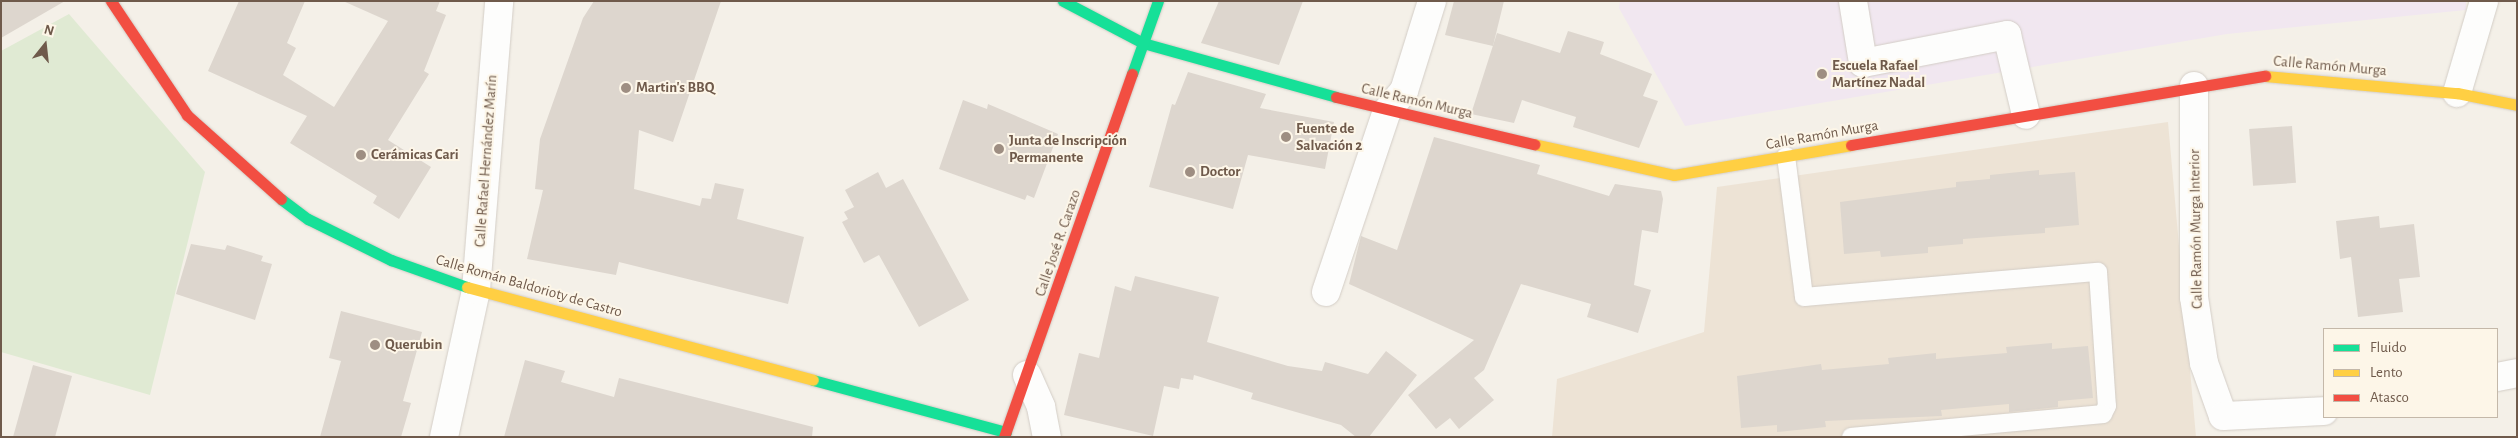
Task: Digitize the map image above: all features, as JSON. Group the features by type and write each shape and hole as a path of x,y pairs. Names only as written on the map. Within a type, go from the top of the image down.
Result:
{"street":[{"name":"Calle Román Baldorioty de Castro","path":"111,1 187,115 245,172 308,219 390,260 476,290 1005,434"},
{"name":"Calle Rafael Hernández Marín","path":"444,437 476,290 498,1"},
{"name":"Calle Ramón Murga","path":"1063,1 1143,44 1387,111 1674,175 2194,86 2270,75 2457,94 2517,105"},
{"name":"Calle José R. Carazo","path":"1005,434 1158,1"},
{"path":"1326,292 1387,111 1404,91 1432,1"},
{"path":"1853,1 1863,62 2007,35 2026,115"},
{"path":"2457,94 2484,1"},
{"name":"Calle Ramón Murga Interior","path":"2194,86 2194,297 2204,363 2223,416 2323,411"},
{"path":"2498,377 2517,373"},
{"path":"1027,375 1041,407 1047,437"}],"lane":[{"path":"1786,156 1804,297 2098,272 2107,406 2103,414 1851,437"}],"shaded area":[{"name":"Escuela Rafael Martínez Nadal","path":"1620,1 2466,1 2466,10 2227,34 1685,126 1619,8"},
{"path":"2168,122 2196,437 1552,437 1557,379 1704,332 1717,187"}],"green space":[{"path":"69,14 205,172 150,395 1,352 1,51"}],"building":[{"path":"1,1 65,1 1,38"},
{"path":"239,1 305,1 287,43 296,48 283,75 334,107 388,21 343,1 440,1 436,11 446,15 424,71 429,74 388,140 431,167 399,219 373,203 377,196 290,143 307,116 208,71"},
{"path":"594,1 721,1 673,142 639,130 634,189 700,206 702,198 711,199 715,183 744,189 737,219 804,237 788,304 619,262 616,275 527,259 543,190 535,189 540,139 583,18"},
{"path":"1219,1 1303,1 1279,65 1201,43"},
{"path":"1454,1 1504,1 1493,46 1445,35"},
{"path":"1568,31 1604,42 1600,54 1652,74 1643,96 1658,101 1639,148 1573,127 1576,117 1522,100 1514,123 1471,114 1497,33 1560,53"},
{"path":"1188,72 1266,94 1260,108 1334,122 1325,169 1248,155 1233,209 1149,187 1172,104 1175,105"},
{"name":"Junta de Inscripción Permanente","path":"963,100 987,109 988,104 1058,134 1034,198 1027,195 1025,200 939,169"},
{"path":"2292,126 2296,183 2253,186 2249,129"},
{"path":"1434,137 1540,165 1537,174 1609,196 1615,184 1661,191 1663,199 1658,233 1642,230 1634,285 1651,290 1638,333 1587,317 1591,304 1521,284 1484,370 1474,378 1494,400 1459,429 1450,418 1436,429 1408,395 1474,340 1349,284 1361,236 1397,250"},
{"path":"2039,170 2039,175 2075,172 2079,225 2045,228 2045,233 1963,239 1963,244 1928,247 1928,253 1881,257 1880,251 1844,254 1840,202 1956,187 1956,182 1990,179 1990,175"},
{"path":"878,172 886,188 903,179 969,300 919,327 879,255 864,263 842,222 848,219 844,212 854,207 845,190"},
{"path":"2379,216 2380,228 2414,224 2420,277 2399,279 2403,312 2358,317 2351,257 2340,259 2336,221"},
{"path":"191,244 225,250 227,245 263,256 261,261 272,264 255,320 176,294"},
{"path":"1135,276 1219,297 1207,342 1288,366 1322,371 1325,362 1368,374 1386,351 1417,375 1369,437 1356,437 1341,425 1251,399 1253,393 1194,375 1193,380 1181,378 1179,389 1164,386 1153,436 1064,415 1079,353 1099,358 1115,286 1131,291"},
{"path":"341,311 422,332 403,401 411,403 401,437 320,437 341,361 329,358"},
{"path":"2052,343 2052,349 2088,346 2093,398 2058,401 2058,407 2009,412 2009,404 1941,410 1942,416 1825,421 1826,427 1777,432 1777,425 1741,428 1737,376 1821,364 1822,370 1889,364 1888,358 1936,353 1936,359 2007,353 2006,347"},
{"path":"525,360 565,371 561,382 614,397 619,378 813,427 812,437 504,437"},
{"path":"33,365 72,376 55,437 13,437"}],"traffic: fast":[{"path":"1063,1 1143,43 1336,97"},
{"path":"1132,74 1158,1"},
{"path":"281,199 308,219 391,260 467,287"},
{"path":"813,380 1006,432"}],"traffic: slow":[{"path":"2265,76 2457,93 2517,105"},
{"path":"1534,144 1674,175 1851,145"},
{"path":"467,287 813,380"}],"traffic: jam":[{"path":"111,1 187,115 281,199"},
{"path":"1004,437 1132,74"},
{"path":"1851,145 2265,76"},
{"path":"1336,97 1534,144"}],"place":[{"name":"Escuela Rafael Martínez Nadal","path":"1822,74"},
{"name":"Martin's BBQ","path":"626,88"},
{"name":"Fuente de Salvación 2","path":"1286,137"},
{"name":"Junta de Inscripción Permanente","path":"999,149"},
{"name":"Cerámicas Cari","path":"361,155"},
{"name":"Doctor","path":"1190,172"},
{"name":"Querubin","path":"375,345"}]}
